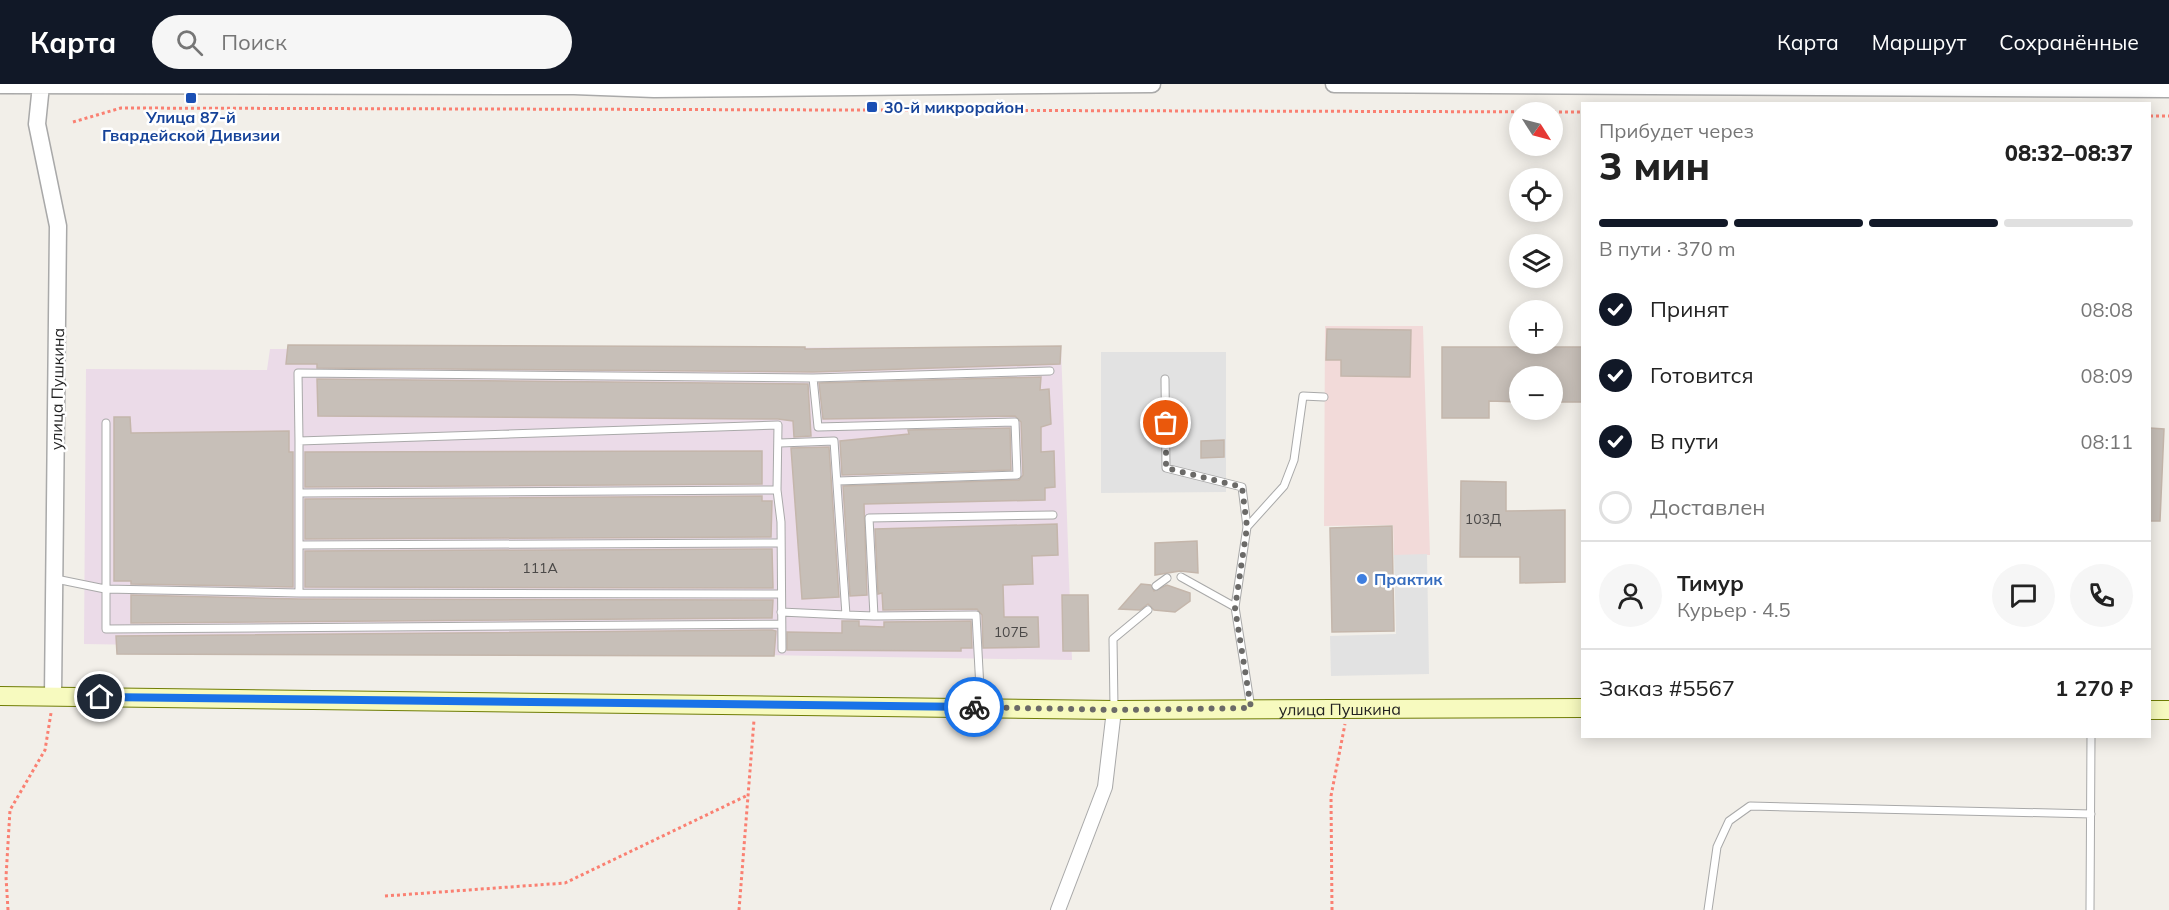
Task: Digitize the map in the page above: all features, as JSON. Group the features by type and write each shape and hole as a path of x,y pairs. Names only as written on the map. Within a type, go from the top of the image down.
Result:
{"main road":[{"name":"улица Пушкина","path":"0,696 1114,710 1581,708"},
{"path":"2151,710 2169,710"}],"street":[{"name":"улица Пушкина","path":"41,84 37,124 58,226 53,696"},
{"path":"0,85 655,87 1152,84"},
{"path":"1334,84 2020,86 2169,89"},
{"path":"1058,910 1105,787 1114,710"}],"lane":[{"path":"299,593 298,373 813,378 1050,371"},
{"path":"813,378 818,427 1015,422 1017,475 838,481"},
{"path":"1165,379 1166,468 1242,487 1247,527 1235,608 1251,708"},
{"path":"1247,527 1284,486 1294,459 1303,396 1324,398"},
{"path":"106,423 106,628 781,624"},
{"path":"298,441 778,425 780,442 777,490 781,543 782,648"},
{"path":"834,428 846,615"},
{"path":"780,442 834,441"},
{"path":"299,493 777,490"},
{"path":"874,616 869,518 1053,515"},
{"path":"299,545 781,543"},
{"path":"1181,577 1235,608"},
{"path":"1156,586 1167,578"},
{"path":"56,579 105,589 299,593 781,594"},
{"path":"1114,710 1113,639 1148,610"},
{"path":"781,612 874,616 976,615 981,707"},
{"path":"2090,910 2091,738"},
{"path":"1708,910 1717,847 1729,821 1750,806 2091,814"}],"path":[{"path":"185,98 185,108"},
{"path":"73,122 121,108 508,107 784,111 1211,109 1290,113 1306,109 1581,112"},
{"path":"2151,116 2169,116"},
{"path":"8,910 6,877 9,810 45,750 53,696"},
{"path":"739,910 746,796 755,706"},
{"path":"1332,910 1331,796 1348,709"},
{"path":"385,896 566,883 746,796"}],"shaded area":[{"path":"1325,326 1423,326 1430,555 1394,555 1393,525 1324,526"},
{"path":"1061,347 1072,660 84,644 86,369 267,370 270,349"},
{"path":"1101,352 1226,352 1226,492 1101,493"},
{"path":"1427,554 1429,674 1331,676 1330,636 1396,634 1394,555"}],"building":[{"path":"1327,329 1411,330 1410,377 1341,376 1341,360 1326,360"},
{"path":"288,345 805,347 805,349 1061,346 1060,364 813,372 317,368 317,364 286,364"},
{"path":"1442,347 1509,347 1509,354 1563,354 1563,347 1581,347 1581,402 1563,402 1563,366 1509,366 1509,402 1489,401 1489,418 1442,418"},
{"path":"1041,377 1040,390 1049,389 1051,424 1041,427 1041,452 1054,451 1055,487 1045,488 1045,500 864,504 867,595 850,596 843,486 1019,480 1023,475 1021,422 1015,416 823,419 819,383"},
{"path":"317,379 808,384 811,436 794,437 793,421 778,419 318,416"},
{"path":"114,417 130,417 131,433 289,431 289,452 293,452 293,587 131,584 131,581 114,581"},
{"path":"1010,428 1011,470 842,475 840,441 909,434 908,430"},
{"path":"2151,428 2164,429 2160,521 2151,521"},
{"path":"1224,440 1224,457 1201,458 1201,441"},
{"path":"829,447 839,597 802,599 791,448"},
{"path":"762,451 762,484 305,487 305,452"},
{"path":"1461,481 1506,482 1506,511 1565,510 1565,582 1520,583 1520,557 1460,557"},
{"path":"762,496 762,501 772,501 771,537 305,539 305,499"},
{"path":"1057,524 1058,555 1032,556 1033,584 1003,585 1004,617 1038,617 1039,647 983,648 982,615 977,609 883,610 882,593 878,594 875,529"},
{"name":"Практик","path":"1392,526 1394,631 1332,632 1330,528"},
{"path":"1197,541 1198,573 1180,571 1155,575 1155,543"},
{"path":"772,549 773,588 305,587 305,551"},
{"path":"1141,584 1151,585 1154,591 1167,585 1190,593 1190,601 1175,612 1154,610 1148,604 1140,610 1119,609"},
{"path":"131,595 299,599 773,600 772,618 131,623"},
{"path":"1062,595 1088,595 1089,651 1063,651"},
{"path":"842,621 859,621 859,626 884,627 884,622 971,621 972,648 961,648 961,651 787,650 787,632 842,633"},
{"path":"776,631 774,656 117,654 116,636"}],"way so far":[{"path":"974,707 1114,710 1251,708 1235,608 1247,527 1242,487 1166,468 1166,423"}],"place":[{"name":"Улица 87-й Гвардейской Дивизии","path":"191,98"},
{"name":"30-й микрорайон","path":"872,107"},
{"name":"Практик","path":"1362,579"}],"route":[{"path":"100,697 974,707"}]}
